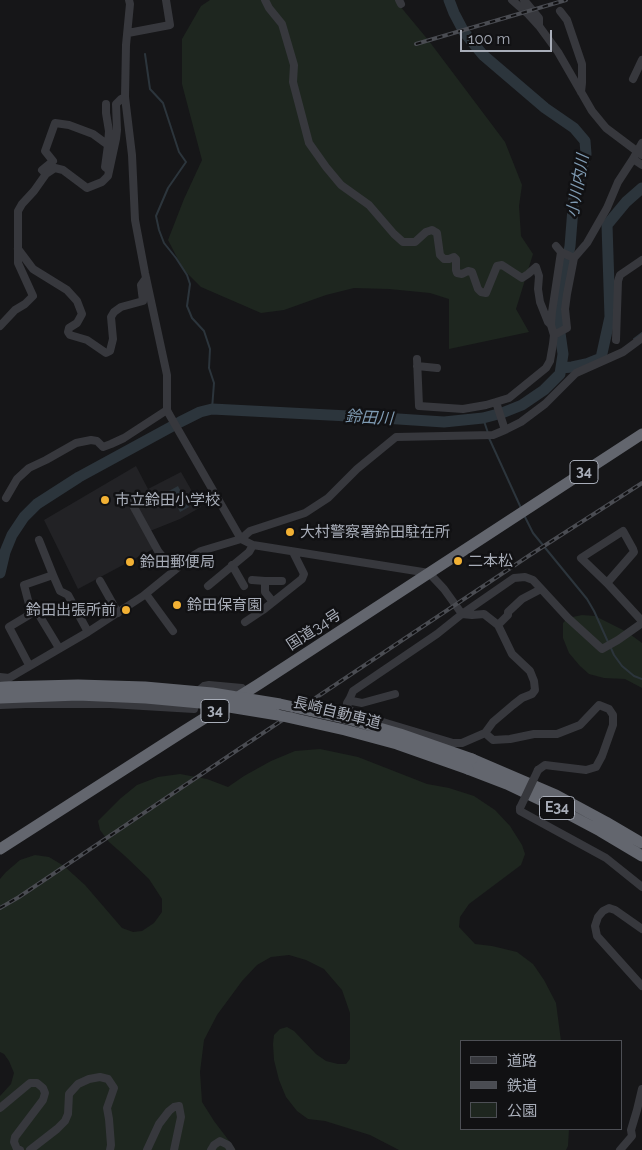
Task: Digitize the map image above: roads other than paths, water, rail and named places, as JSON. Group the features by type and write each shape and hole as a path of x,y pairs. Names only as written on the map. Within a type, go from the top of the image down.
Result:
{"highway":[{"name":"国道34号","path":"0,849 246,692 642,434"},
{"name":"長崎自動車道","path":"0,687 78,685 145,687 212,693 280,704 348,719 400,734 470,764 600,831 642,856"},
{"name":"長崎自動車道","path":"0,698 78,695 146,698 211,704 278,715 345,730 511,775 556,796 642,843"}],"street":[{"path":"129,0 125,97 132,155 134,220 167,375 168,412 241,539 253,545 429,573 444,589 462,614 484,614 498,625 512,654 530,672 534,681 535,690 532,694 522,698 497,718 485,733 462,743 453,743 356,714 348,709 347,703 353,691 393,666 462,614 514,578 526,577 533,580 568,618 602,649 642,622 607,583 581,558 623,531 634,552 607,583"},
{"path":"128,33 170,25 166,0"},
{"path":"265,0 282,24 294,65 293,82 309,143 341,185 369,205 403,242 415,242 426,232 432,230 437,233 440,255 444,259 454,257 456,259 457,272 462,274 468,271 472,272 478,289 481,292 486,292 497,266 502,265 522,278 536,267 540,302 554,334 550,361 546,368 509,398 496,403 463,409 419,406 417,363 437,368"},
{"path":"512,0 539,26 558,52 592,111 606,128 637,155 642,165"},
{"path":"524,0 539,18 539,26"},
{"path":"560,11 567,20 582,64 581,92"},
{"path":"633,79 642,60"},
{"path":"0,326 15,310 33,296 18,262 18,211 46,174 55,168 63,170 87,188 102,182 108,176 117,130 116,104 125,97"},
{"path":"106,104 109,131 104,167 109,170"},
{"path":"46,174 42,170 54,161 45,151 55,123 69,125 94,134 108,145"},
{"path":"554,334 567,328 566,294 573,258 587,243 607,208 618,182 637,155 642,143"},
{"path":"18,249 33,269 67,290 77,301 82,314 77,323 69,328 68,332 70,335 88,340 106,353 110,351 114,339 111,318 114,312 121,307 143,301 142,285 146,278"},
{"path":"551,325 559,249 573,258"},
{"path":"616,340 618,280 620,275 642,260"},
{"path":"0,677 9,678 88,632 146,594 201,551 241,539 250,531 305,513 328,498 356,469 396,437 488,435 504,429 521,422 545,404 576,373 623,352 642,338"},
{"path":"496,403 504,429"},
{"path":"6,498 17,479 29,468 76,442 92,440 103,447 124,438 168,412"},
{"path":"130,500 158,551 174,571"},
{"path":"39,540 60,591 68,595 88,632"},
{"path":"208,586 248,552 253,545"},
{"path":"246,622 302,579 304,574 293,552"},
{"path":"232,565 244,586"},
{"path":"53,575 24,585 34,612 39,615 59,648"},
{"path":"252,580 282,582"},
{"path":"100,581 118,613"},
{"path":"265,581 265,592 273,602"},
{"path":"498,625 522,599 541,589"},
{"path":"146,594 173,631"},
{"path":"0,632 34,612"},
{"path":"8,627 30,665"},
{"path":"201,720 196,714 193,701 194,695 204,686 242,688 246,692"},
{"path":"350,698 352,701 362,703 395,694"},
{"path":"0,705 110,704 194,709"},
{"path":"485,733 493,740 534,734 557,734 580,725 599,705 609,709 613,715 613,726 596,767 586,770 545,765 538,770 520,811 606,858 642,887"},
{"path":"642,929 615,910 608,908 598,917 595,926 597,936 642,986"},
{"path":"30,1150 65,1121 68,1114 69,1094 78,1084 100,1076 108,1079 114,1088 107,1108 110,1150"},
{"path":"0,1108 30,1083 37,1083 45,1092 43,1100 15,1137 14,1142 20,1150"},
{"path":"620,1150 632,1136 631,1130 642,1089"},
{"path":"147,1150 169,1111 179,1106 182,1117 174,1150"},
{"path":"211,1150 220,1141 228,1145 231,1150"}],"waterway":[{"name":"鈴田川","path":"0,573 5,552 12,535 24,517 37,504 79,477 200,412 212,409 444,422 483,418 522,405 544,390 560,374 563,354 558,319 559,306 570,246 574,196 586,154 585,141 574,128 545,108 483,55 464,32 449,0"},
{"path":"145,54 150,89 163,103 179,152 186,162 168,188 156,216 164,243 187,275 190,284 187,306 192,318 204,331 210,349 209,368 214,383 212,409"},
{"name":"鈴田川","path":"561,368 586,364 601,358 610,317 607,225 626,202 642,188"},
{"path":"634,339 642,333"},
{"path":"483,418 488,433"},
{"path":"489,438 521,508"},
{"path":"524,515 533,533 587,599 608,642"},
{"path":"610,646 622,666 634,676 642,679"}],"railway":[{"path":"416,44 566,0"},
{"path":"0,908 530,555 642,483"}],"place":[{"name":"市立鈴田小学校","path":"105,500"},
{"name":"大村警察署鈴田駐在所","path":"290,532"},
{"name":"二本松","path":"458,561"},
{"name":"鈴田郵便局","path":"130,562"},
{"name":"鈴田保育園","path":"177,605"},
{"name":"鈴田出張所前","path":"126,610"}],"water label":[{"name":"小川内川","path":"578,186"}]}
